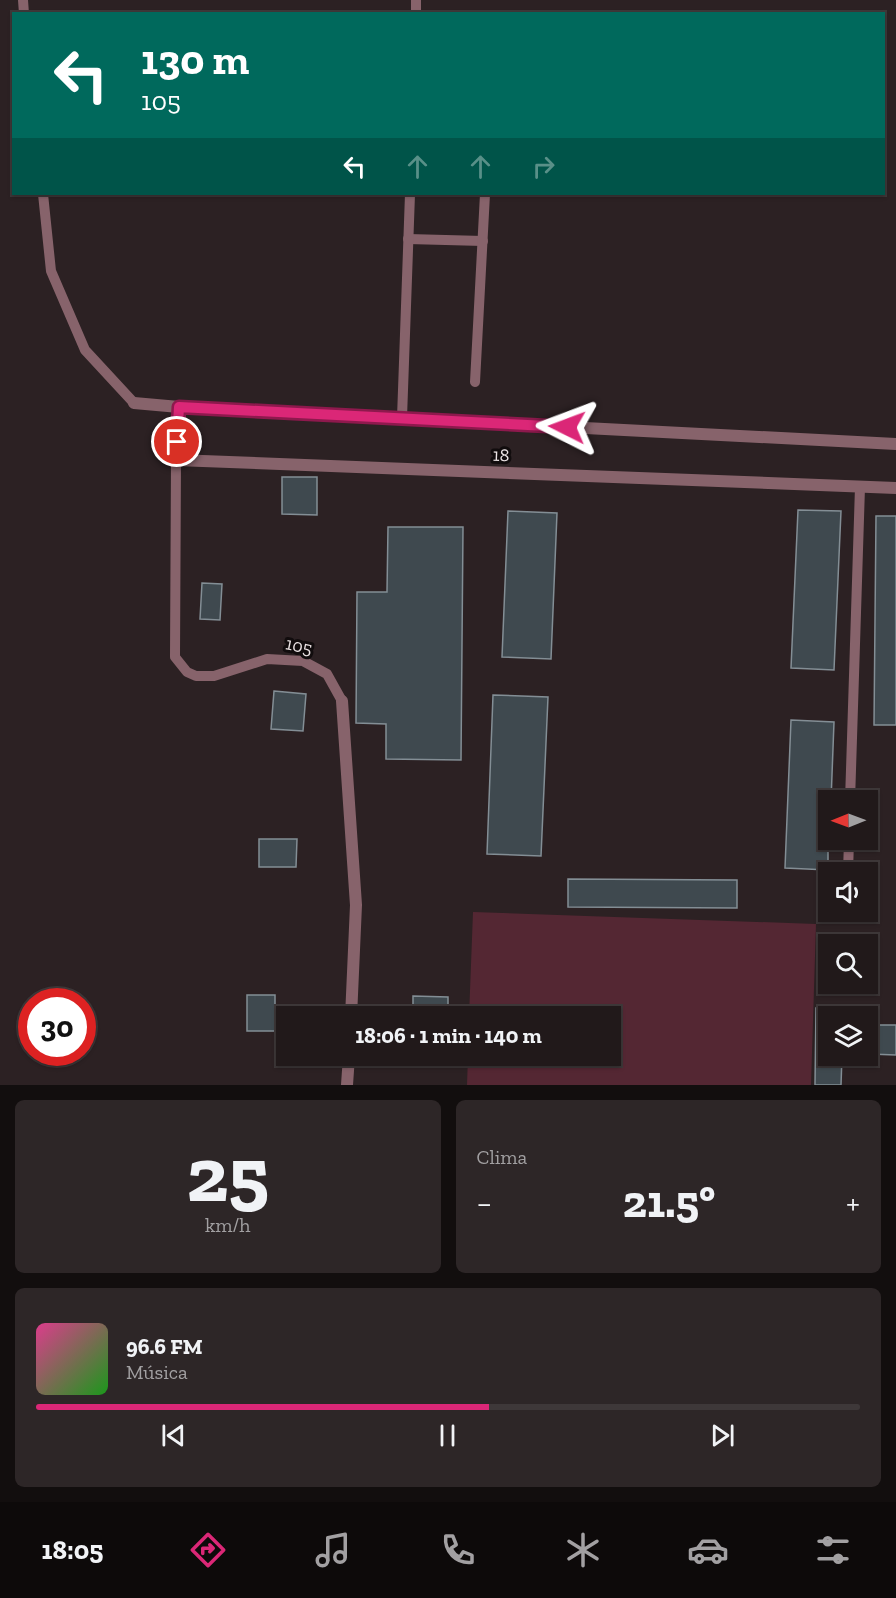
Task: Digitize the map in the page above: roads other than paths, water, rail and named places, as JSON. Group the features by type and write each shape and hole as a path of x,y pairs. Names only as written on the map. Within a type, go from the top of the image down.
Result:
{"street":[{"name":"18","path":"134,403 896,444"},
{"name":"105","path":"176,460 179,407"},
{"name":"18","path":"176,460 896,488"},
{"name":"105","path":"342,701 356,905 351,1006"},
{"path":"347,1085 348,1066"}],"lane":[{"path":"43,195 51,271 85,350 134,403"},
{"path":"402,418 410,195"},
{"path":"476,382 485,195"},
{"path":"408,239 483,241"},
{"name":"105","path":"176,460 175,657 187,672 196,676 214,676 267,658 303,661 327,674 342,701"},
{"path":"850,790 860,487"}]}
